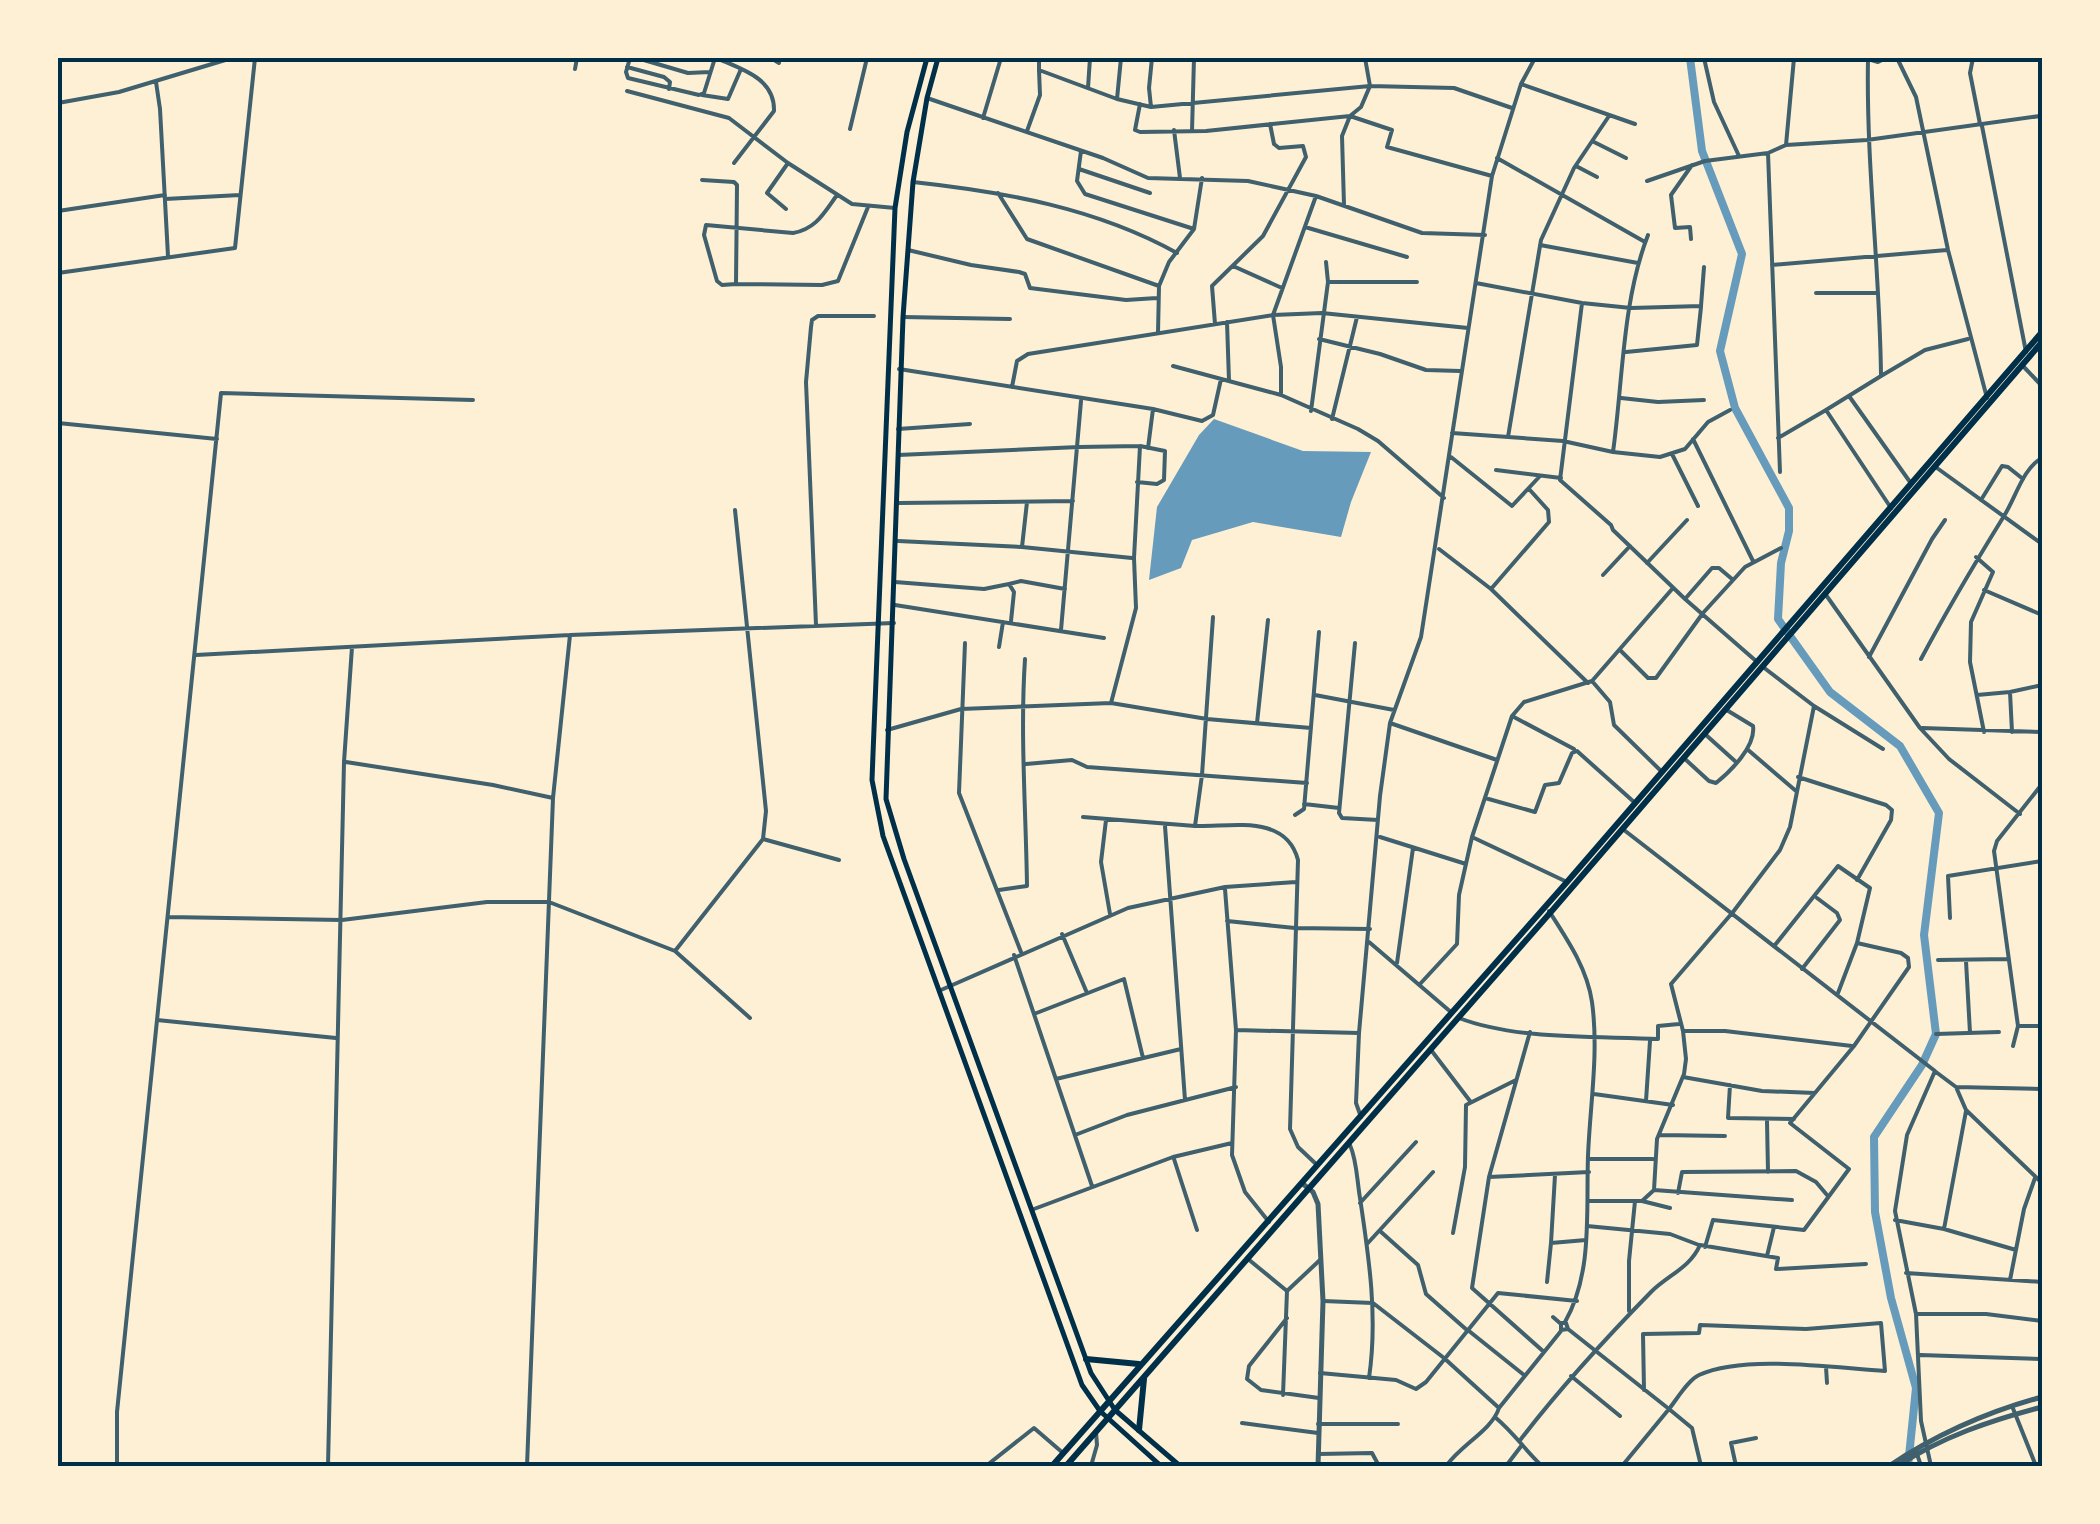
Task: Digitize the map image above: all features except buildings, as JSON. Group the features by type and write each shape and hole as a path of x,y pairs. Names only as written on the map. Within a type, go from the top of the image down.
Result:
{"highway":[{"path":"1548,909 1566,882 1684,758 2042,332"},
{"path":"1814,603 2042,342"},
{"path":"1066,1466 1248,1259 1306,1187 1318,1166 1455,1016 1619,826 1634,802 1760,664"},
{"path":"1052,1466 1269,1222 1349,1144 1431,1050 1455,1016"},
{"path":"1086,1359 1140,1364"},
{"path":"1139,1430 1144,1378"}],"main road":[{"path":"927,58 907,132 895,208 874,795 883,836 1078,1376 1106,1420 1161,1466"},
{"path":"938,58 927,98 914,182 902,317 898,540 886,799 904,859 1086,1359 1115,1410 1180,1466"}],"street":[{"path":"58,104 156,82 232,58"},
{"path":"58,273 235,248 255,58"},
{"path":"576,58 576,69"},
{"path":"710,72 688,73 633,58 627,67 628,78 728,99 741,70"},
{"path":"702,95 716,58 765,83 775,104 774,111 734,162"},
{"path":"772,58 780,63"},
{"path":"850,129 867,58"},
{"path":"983,118 1000,58"},
{"path":"1027,131 1040,95 1039,58"},
{"path":"1088,88 1090,58"},
{"path":"1117,99 1121,58"},
{"path":"1151,107 1152,58"},
{"path":"1192,131 1194,58"},
{"path":"1344,205 1340,148 1350,116 1360,107 1370,86 1365,58"},
{"path":"1361,1117 1356,1103 1359,1034 1390,723 1421,637 1492,176 1512,108 1536,58"},
{"path":"1704,58 1714,102 1740,156"},
{"path":"1786,144 1794,58"},
{"path":"1881,376 1866,140 1867,58 1878,62 1886,58"},
{"path":"1897,58 1916,97 1920,132 1987,398"},
{"path":"1973,58 1970,73 2026,352"},
{"path":"627,67 668,79 669,89"},
{"path":"1040,70 1117,99 1151,107 1370,86 1454,88 1512,108"},
{"path":"2042,71 2042,128"},
{"path":"652,84 655,75"},
{"path":"156,82 168,256"},
{"path":"1521,84 1635,124"},
{"path":"627,91 729,118 788,163 852,204 895,208"},
{"path":"927,98 1081,150 1148,178 1202,178 1292,189 1422,233 1485,235"},
{"path":"1140,104 1135,130 1192,131 1350,116 1392,130 1387,147 1492,176"},
{"path":"1508,436 1540,245 1576,166 1609,116"},
{"path":"1647,180 1705,161 1768,154 1786,144 1866,140 2040,116"},
{"path":"1214,324 1212,286 1263,236 1292,189 1307,152 1303,146 1279,148 1274,144 1270,124"},
{"path":"1174,130 1180,178"},
{"path":"1594,142 1626,158"},
{"path":"1081,150 1080,188 1093,199 1194,228"},
{"path":"1768,154 1780,472"},
{"path":"1497,158 1645,242"},
{"path":"786,210 767,193 788,163"},
{"path":"1691,240 1690,228 1676,228 1671,194 1692,165"},
{"path":"1576,166 1597,177"},
{"path":"1079,169 1150,193"},
{"path":"1158,333 1159,286 1169,262 1194,228 1202,178"},
{"path":"702,180 736,182 736,284"},
{"path":"914,182 997,192 1064,208 1152,239 1177,254"},
{"path":"997,192 1026,238 1159,286"},
{"path":"58,211 165,197 240,194"},
{"path":"837,195 816,224 806,231 736,229 710,224 704,234 719,284 822,286 838,282 868,208"},
{"path":"1281,395 1273,316 1316,196"},
{"path":"1304,227 1407,258"},
{"path":"1613,452 1638,263 1648,235"},
{"path":"1540,245 1638,263"},
{"path":"908,250 1019,272 1030,288 1126,300 1157,298"},
{"path":"1772,265 1948,250"},
{"path":"1312,411 1328,282 1326,262"},
{"path":"1233,266 1282,288"},
{"path":"1626,352 1698,345 1704,267"},
{"path":"1328,282 1417,282"},
{"path":"1476,283 1582,303 1631,308 1701,306"},
{"path":"1816,293 1878,293"},
{"path":"1560,478 1582,303"},
{"path":"1012,388 1017,361 1028,354 1227,322 1322,312 1468,328"},
{"path":"816,625 806,382 810,327 818,316 874,316"},
{"path":"902,317 1010,320"},
{"path":"1332,419 1357,317"},
{"path":"1227,322 1229,382"},
{"path":"1320,339 1426,370 1461,370"},
{"path":"1778,438 1925,350 1970,339"},
{"path":"1173,366 1281,395 1369,434 1444,498"},
{"path":"2022,366 2042,386"},
{"path":"899,369 1153,408 1202,422 1213,415 1221,379"},
{"path":"117,1466 117,1412 221,394 472,400"},
{"path":"1849,396 1912,485"},
{"path":"1621,398 1658,402 1704,400"},
{"path":"1061,630 1082,400"},
{"path":"1148,448 1153,408"},
{"path":"1452,433 1563,441 1660,457 1684,449 1708,422 1730,410"},
{"path":"1826,410 1892,508"},
{"path":"58,423 216,439"},
{"path":"898,429 970,424"},
{"path":"1693,440 1754,562"},
{"path":"1111,703 1136,608 1134,558 1140,446"},
{"path":"898,455 1140,446 1167,453 1164,480 1157,484 1136,482"},
{"path":"1672,454 1698,506"},
{"path":"1450,456 1512,506 1540,476"},
{"path":"1920,659 2029,468 2042,458"},
{"path":"1981,500 2002,466 2024,480"},
{"path":"1936,467 2042,544"},
{"path":"1496,470 1560,478 1684,599 1760,664 1814,706 1883,749"},
{"path":"1491,589 1550,522 1548,510 1528,490"},
{"path":"1022,547 1027,500"},
{"path":"898,503 1074,500"},
{"path":"675,952 763,840 766,811 735,510"},
{"path":"1647,563 1687,520"},
{"path":"1869,657 1945,520"},
{"path":"898,540 1134,558"},
{"path":"1603,576 1630,546"},
{"path":"1437,547 1491,589 1610,702 1614,725 1661,771"},
{"path":"1621,651 1648,678 1654,679 1734,580 1754,562 1781,548"},
{"path":"1976,558 1993,572 1971,622 1970,662 1984,732"},
{"path":"1684,599 1712,568 1719,568 1734,580"},
{"path":"894,582 984,589 1022,582 1065,589"},
{"path":"1008,584 1014,592 1010,621"},
{"path":"1420,984 1456,944 1459,895 1472,837 1512,716 1524,702 1590,683 1673,588"},
{"path":"1984,590 2042,615"},
{"path":"1825,594 1920,728 1948,759 2020,814"},
{"path":"894,605 1104,638"},
{"path":"1194,826 1202,774 1214,617"},
{"path":"999,647 1003,620"},
{"path":"1257,723 1268,620"},
{"path":"196,655 894,623"},
{"path":"1294,815 1304,809 1320,632"},
{"path":"526,1466 553,798 570,635"},
{"path":"964,642 959,793 1021,952"},
{"path":"1355,643 1339,808 1342,818 1378,820"},
{"path":"328,1466 344,762 352,647"},
{"path":"997,890 1027,886 1022,706 1025,660"},
{"path":"1977,696 2042,685"},
{"path":"2010,692 2012,732"},
{"path":"1316,695 1394,710"},
{"path":"888,730 961,709 1111,703 1207,719 1311,728"},
{"path":"1642,1201 1654,1190 1654,1159 1686,1060 1683,1031 1671,993 1674,978 1733,912 1780,850 1790,826 1814,706"},
{"path":"1684,758 1713,783 1720,781 1747,749 1754,736 1753,726 1725,709"},
{"path":"1512,716 1577,751 1634,802"},
{"path":"1390,723 1497,760"},
{"path":"1920,728 2042,732"},
{"path":"1704,734 1736,762"},
{"path":"1747,749 1796,791"},
{"path":"1485,798 1535,812 1545,785 1559,783 1572,752 1577,751"},
{"path":"1026,764 1072,760 1087,767 1307,783"},
{"path":"344,762 553,798"},
{"path":"1798,777 1886,804 1892,810 1891,820 1856,880"},
{"path":"2013,1046 2018,1026 1994,846 2042,784"},
{"path":"1304,804 1339,808"},
{"path":"1084,817 1194,826 1270,827 1288,836 1296,851 1290,1129 1298,1147 1318,1166"},
{"path":"1106,819 1101,862 1110,914"},
{"path":"1165,824 1185,1100"},
{"path":"1619,826 1913,1051 1956,1088 1966,1110 2042,1183"},
{"path":"1378,837 1466,864"},
{"path":"1472,837 1566,882"},
{"path":"763,840 839,860"},
{"path":"1397,963 1413,848"},
{"path":"1950,918 1948,876 2042,860"},
{"path":"1774,946 1838,866 1870,891 1857,943 1838,993"},
{"path":"938,991 1110,914 1225,887 1296,882"},
{"path":"1225,887 1236,1030 1232,1143 1240,1182 1255,1208 1269,1222"},
{"path":"1802,969 1840,920 1816,896"},
{"path":"168,917 342,920 487,902 549,902 675,952 750,1018"},
{"path":"1429,1466 1447,1465 1459,1448 1496,1418 1499,1408 1564,1326 1577,1301 1587,1226 1593,1036 1589,987 1572,947 1548,909"},
{"path":"1228,921 1295,928 1370,929"},
{"path":"1062,934 1087,993"},
{"path":"1369,942 1455,1016 1484,1026 1658,1039 1659,1026 1680,1024"},
{"path":"1506,1466 1521,1441 1593,1351 1665,1278 1692,1262 1713,1220 1804,1230 1849,1169 1790,1123 1854,1046 1909,967 1910,962 1901,953 1857,943"},
{"path":"1014,955 1092,1186"},
{"path":"1938,960 2009,960"},
{"path":"1966,961 1970,1033"},
{"path":"1034,1014 1122,978 1126,981 1143,1058"},
{"path":"157,1020 338,1038"},
{"path":"2018,1026 2042,1026"},
{"path":"1236,1030 1359,1034"},
{"path":"1683,1031 1854,1046"},
{"path":"1530,1032 1490,1176 1472,1288 1544,1352"},
{"path":"1936,1034 1999,1032"},
{"path":"1646,1101 1650,1038"},
{"path":"1056,1079 1181,1049"},
{"path":"1431,1050 1470,1101"},
{"path":"1932,1466 1925,1446 1916,1314 1896,1220 1906,1135 1934,1070"},
{"path":"1683,1077 1762,1091 1815,1093"},
{"path":"1453,1233 1465,1167 1464,1111 1470,1101 1518,1078"},
{"path":"1730,1085 1728,1118 1794,1119"},
{"path":"1075,1135 1127,1114 1236,1087"},
{"path":"1956,1088 2042,1089"},
{"path":"1594,1094 1672,1104"},
{"path":"1944,1229 1966,1110"},
{"path":"1766,1120 1768,1172"},
{"path":"1660,1135 1724,1136"},
{"path":"1360,1202 1416,1142"},
{"path":"1034,1209 1173,1157 1232,1143"},
{"path":"1349,1144 1373,1303 1370,1378"},
{"path":"1173,1157 1197,1230"},
{"path":"1588,1159 1654,1159"},
{"path":"1678,1193 1682,1172 1796,1171 1816,1182 1828,1196"},
{"path":"1367,1244 1434,1172"},
{"path":"1490,1176 1589,1172"},
{"path":"1547,1282 1556,1174"},
{"path":"2010,1280 2024,1209 2036,1176"},
{"path":"1306,1187 1318,1204 1323,1301 1318,1466"},
{"path":"1654,1190 1792,1200"},
{"path":"1588,1201 1642,1201 1670,1208"},
{"path":"1630,1314 1629,1262 1635,1201"},
{"path":"1896,1220 2016,1250"},
{"path":"1587,1226 1670,1234 1703,1246 1778,1258 1776,1269 1866,1264"},
{"path":"1767,1256 1774,1226"},
{"path":"1380,1232 1418,1265 1426,1294 1524,1375"},
{"path":"1551,1243 1586,1240"},
{"path":"1248,1259 1287,1292"},
{"path":"1283,1395 1287,1292 1321,1259"},
{"path":"1906,1273 2042,1282"},
{"path":"1319,1373 1396,1380 1416,1389 1498,1293 1577,1301"},
{"path":"1323,1301 1373,1303 1444,1358 1499,1408"},
{"path":"1916,1314 1986,1314 2042,1321"},
{"path":"1553,1317 1692,1428 1701,1466"},
{"path":"1287,1318 1246,1372 1255,1388 1319,1398"},
{"path":"1622,1466 1697,1375 1773,1364 1884,1371 1881,1323 1806,1329 1700,1326 1699,1333 1643,1334 1644,1390"},
{"path":"1920,1356 2042,1359"},
{"path":"1826,1367 1827,1384"},
{"path":"1571,1376 1620,1416"},
{"path":"1889,1466 2012,1405 2042,1397"},
{"path":"2012,1405 2036,1466"},
{"path":"1925,1446 2042,1407"},
{"path":"1496,1418 1542,1466"},
{"path":"1242,1423 1318,1433"},
{"path":"1318,1424 1398,1424"},
{"path":"986,1466 1034,1428 1063,1454"},
{"path":"1091,1466 1096,1431"},
{"path":"1736,1466 1731,1442 1756,1438"},
{"path":"1318,1454 1372,1453 1379,1466"},
{"path":"1913,1454 1921,1466"}],"water":[{"path":"1214,419 1303,451 1371,452 1341,537 1253,522 1192,540 1181,568 1149,580 1157,507 1199,435"}],"waterway":[{"path":"1690,58 1702,151 1742,254 1720,351 1735,408 1789,508 1778,619 1830,692 1900,746 1939,813 1924,935 1936,1034 1922,1065 1874,1137 1875,1212 1891,1298 1916,1388 1908,1466"}]}
